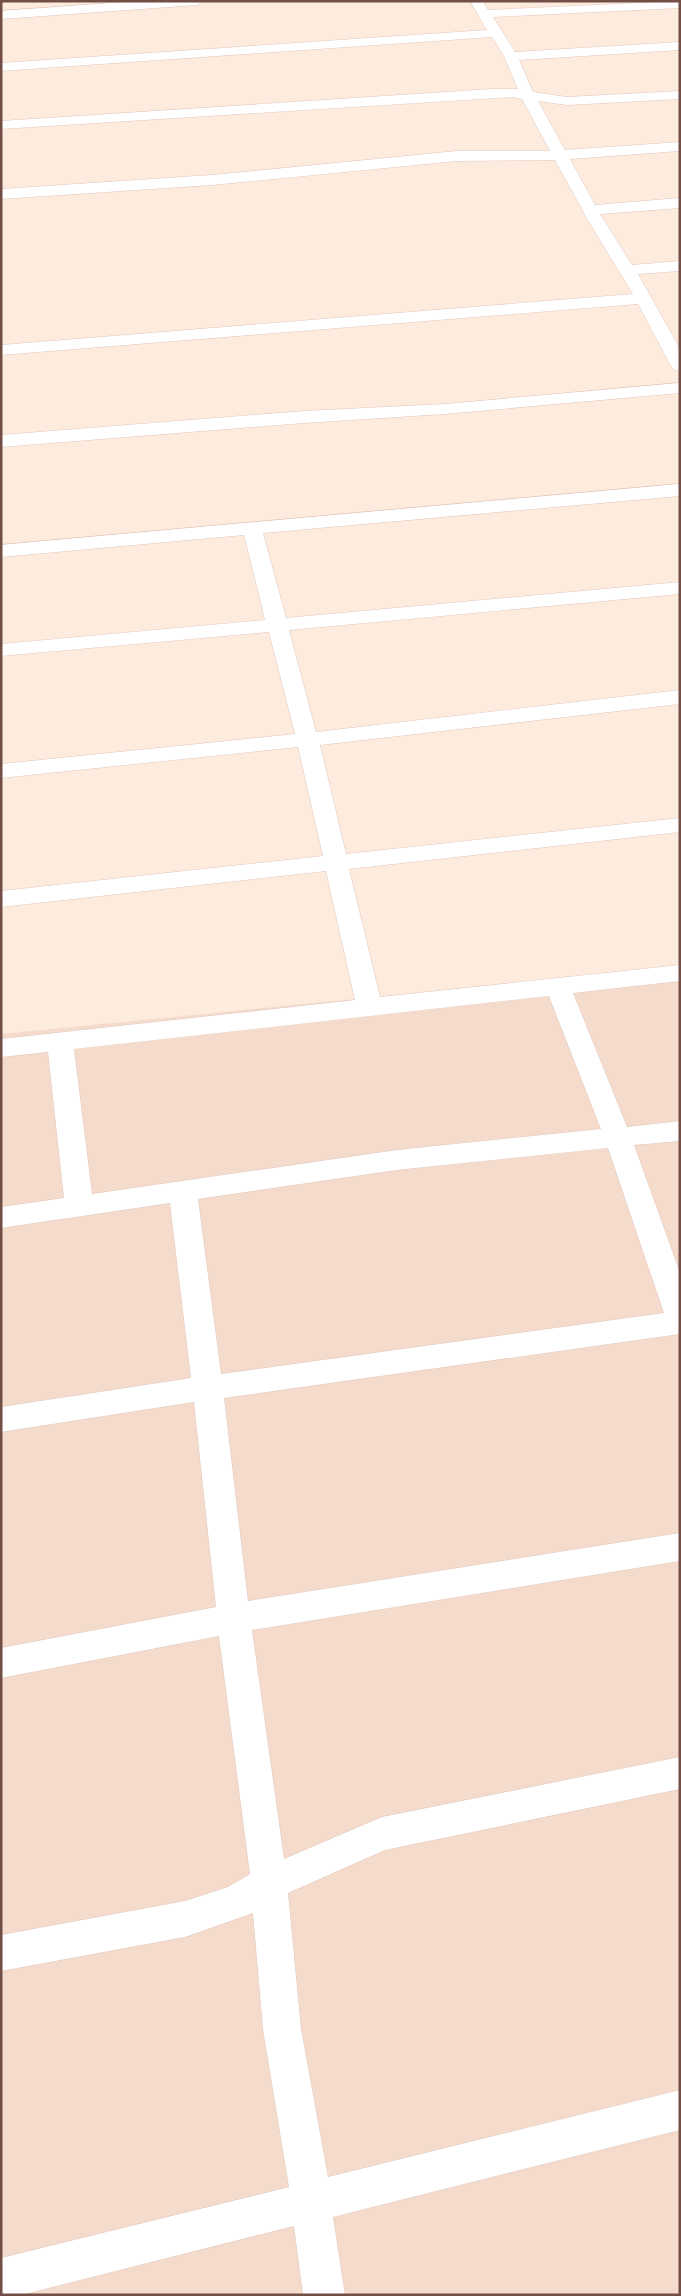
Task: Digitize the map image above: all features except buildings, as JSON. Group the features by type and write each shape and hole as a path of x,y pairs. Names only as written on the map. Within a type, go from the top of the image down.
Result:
{"street":[{"path":"1,15 197,1"},
{"path":"476,1 511,56 527,95 590,210 644,298 671,334 680,366"},
{"path":"483,14 680,4"},
{"path":"1,67 496,33"},
{"path":"511,56 680,46"},
{"path":"1,124 492,93 527,95 568,102 680,94"},
{"path":"1,194 212,180 456,156 561,155 680,146"},
{"path":"590,210 680,203"},
{"path":"627,270 680,266"},
{"path":"1,350 644,298"},
{"path":"1,440 129,432 304,416 445,409 680,388"},
{"path":"1,551 680,490"},
{"path":"252,528 307,739 370,1008"},
{"path":"1,650 680,588"},
{"path":"1,772 680,697"},
{"path":"1,899 680,825"},
{"path":"1,1048 680,973"},
{"path":"558,987 618,1138 680,1315"},
{"path":"60,1042 79,1206"},
{"path":"1,1218 397,1160 680,1131"},
{"path":"183,1192 269,1883 282,2029 306,2159 324,2295"},
{"path":"1,1420 208,1388 680,1322"},
{"path":"1,1663 235,1618 680,1547"},
{"path":"1,1953 185,1919 237,1902 269,1883 382,1834 680,1773"},
{"path":"1,2279 680,2110"}],"shaded area":[{"path":"680,967 680,2295 1,2295 1,1034"}]}
